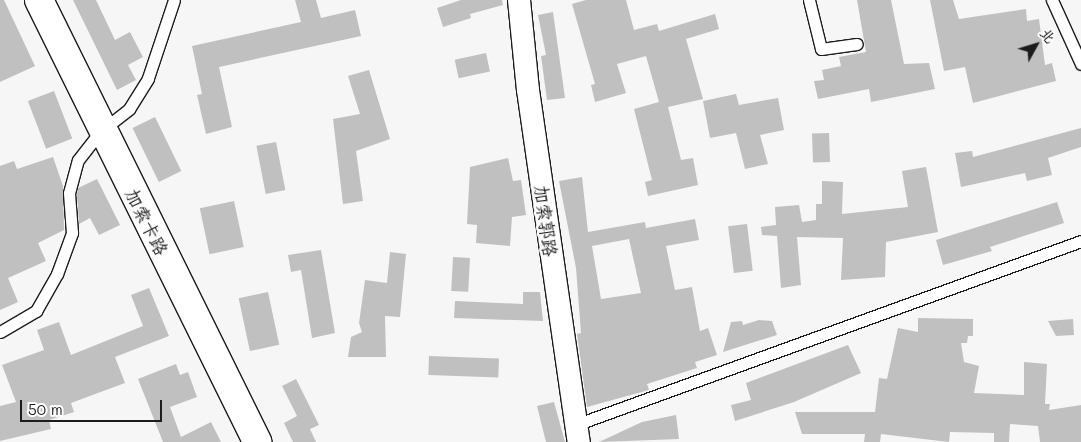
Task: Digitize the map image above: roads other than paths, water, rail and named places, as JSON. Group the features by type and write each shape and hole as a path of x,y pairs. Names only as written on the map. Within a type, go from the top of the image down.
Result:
{"main road":[{"name":"加索卡路","path":"39,0 257,442"}],"street":[{"name":"加索郭路","path":"519,0 528,90 577,434"}],"lane":[{"path":"0,332 36,310 57,274 72,233 69,193 78,160 102,131 129,109 148,78 174,0"},
{"path":"809,0 821,49 857,44"},
{"path":"1052,0 1081,64"},
{"path":"577,434 1081,241"}]}
